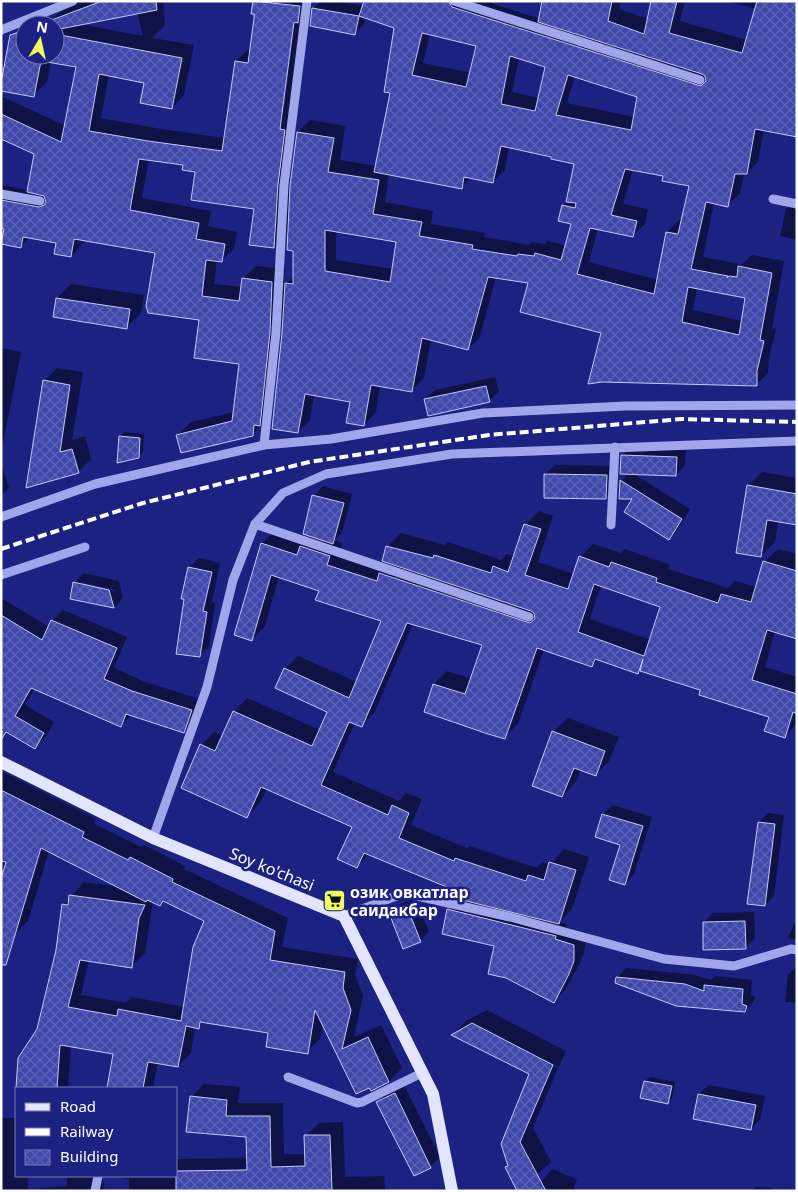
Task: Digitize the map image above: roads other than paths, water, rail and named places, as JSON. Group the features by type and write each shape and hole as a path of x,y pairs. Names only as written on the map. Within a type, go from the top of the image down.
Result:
{"main road":[{"name":"Soy ko'chasi","path":"1,762 154,838 344,916"},
{"path":"344,916 433,1094 452,1191"}],"street":[{"path":"1,30 73,1"},
{"path":"264,445 276,332 284,185 307,1"},
{"path":"454,1 700,80"},
{"path":"1,194 40,201"},
{"path":"773,199 797,204"},
{"path":"1,517 95,484 264,445 331,439 483,413 625,406 797,405"},
{"path":"154,838 208,687 233,580 255,524 283,493 326,474 452,454 797,441"},
{"path":"611,524 615,447"},
{"path":"255,524 529,617"},
{"path":"1,575 85,547"},
{"path":"344,916 404,892 510,917 664,959 734,966 792,949 797,950"},
{"path":"288,1076 357,1103 422,1073"},
{"path":"96,1191 98,1177"}],"railway":[{"path":"1,549 143,503 309,462 489,435 682,419 797,422"}],"place":[{"name":"озик овкатлар саидакбар","path":"334,901"}]}
